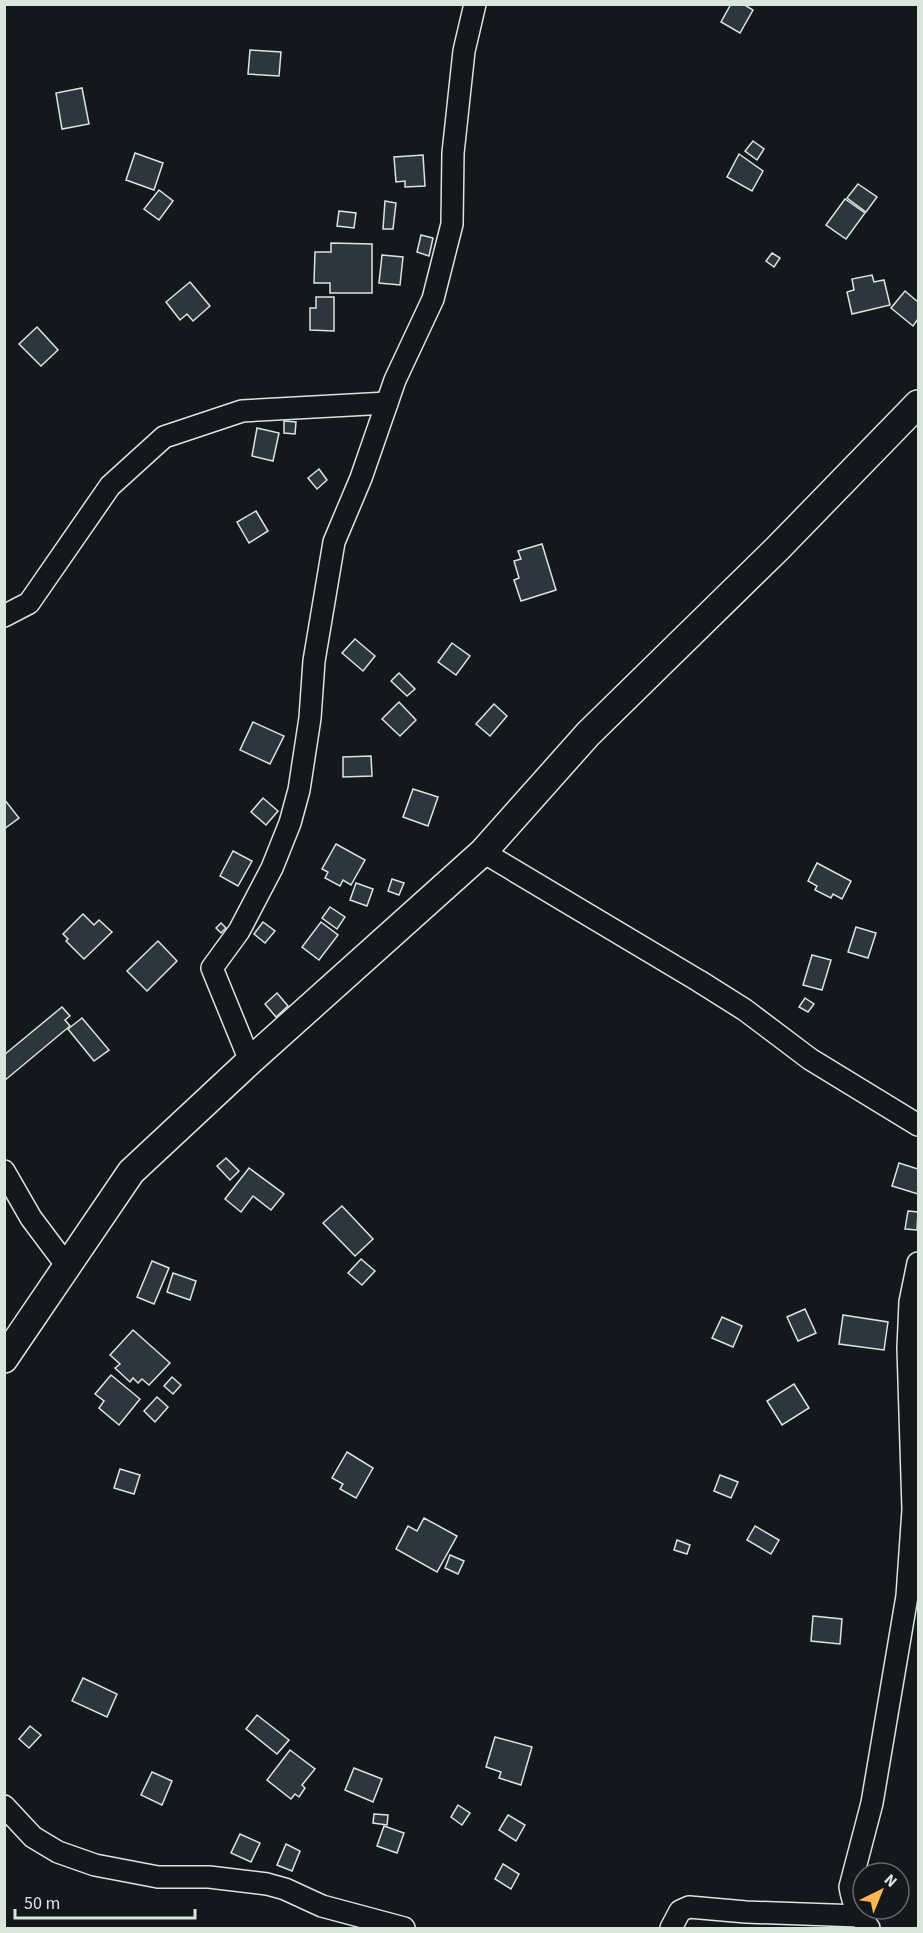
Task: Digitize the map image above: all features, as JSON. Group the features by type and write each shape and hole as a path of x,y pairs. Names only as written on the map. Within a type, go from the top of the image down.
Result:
{"street":[{"path":"250,1061 212,968 239,931 272,868 290,823 299,790 310,718 314,661 334,542 361,478 395,380 433,299 452,224 456,119 464,51 475,4"},
{"path":"4,616 29,603 110,486 164,437 242,411 387,403"},
{"path":"4,1359 131,1172 250,1061 483,852 588,734 777,549 918,404"},
{"path":"483,852 745,1010 810,1059 918,1125"},
{"path":"4,1171 31,1218 67,1266"},
{"path":"864,1922 852,1900 850,1887 872,1803 907,1596 913,1510 908,1348 910,1302 918,1263"},
{"path":"4,1806 33,1837 58,1852 95,1865 158,1877 209,1877 267,1884 285,1889 322,1906 404,1929"},
{"path":"671,1929 680,1911 689,1907 864,1922"}],"building":[{"path":"731,4 743,4 753,10 740,33 721,22"},
{"path":"250,50 281,52 279,76 248,74"},
{"path":"82,88 89,124 62,129 56,93"},
{"path":"753,141 764,149 757,160 745,151"},
{"path":"135,153 163,163 154,190 126,180"},
{"path":"739,154 763,171 752,191 727,177"},
{"path":"423,155 425,186 405,187 405,181 396,182 394,157"},
{"path":"858,184 877,197 866,212 847,198"},
{"path":"159,190 173,201 159,220 144,209"},
{"path":"845,199 865,213 846,239 826,225"},
{"path":"385,201 396,203 393,229 383,229"},
{"path":"339,211 356,213 354,228 337,226"},
{"path":"421,235 433,238 429,256 417,252"},
{"path":"331,243 372,244 372,293 330,293 330,283 314,283 315,252 331,252"},
{"path":"772,253 780,258 774,267 766,261"},
{"path":"382,255 403,257 400,285 379,283"},
{"path":"872,275 874,282 884,280 890,305 852,314 847,292 854,290 852,279"},
{"path":"190,282 210,306 193,321 187,314 180,320 166,302"},
{"path":"905,291 918,302 918,319 913,326 891,308"},
{"path":"316,297 334,297 334,331 310,330 310,308 316,308"},
{"path":"37,327 58,350 41,366 19,344"},
{"path":"284,421 296,422 295,434 284,433"},
{"path":"257,428 279,433 273,461 252,456"},
{"path":"319,469 327,480 317,489 308,478"},
{"path":"256,511 268,531 249,543 237,522"},
{"path":"542,544 556,590 521,601 514,580 519,578 514,561 521,559 518,551"},
{"path":"355,639 375,656 363,671 342,653"},
{"path":"452,643 470,656 456,675 438,662"},
{"path":"399,673 415,689 407,696 391,681"},
{"path":"399,702 416,720 400,736 382,719"},
{"path":"494,704 507,716 490,736 476,724"},
{"path":"253,722 284,736 270,764 240,750"},
{"path":"371,756 372,776 343,777 343,757"},
{"path":"413,789 438,797 428,826 403,817"},
{"path":"263,798 278,811 266,825 251,812"},
{"path":"4,799 19,818 4,829"},
{"path":"336,844 365,860 351,885 343,880 340,886 325,878 328,872 322,869"},
{"path":"233,851 252,861 238,886 220,876"},
{"path":"817,863 851,881 842,899 833,894 831,898 815,890 817,886 808,881"},
{"path":"392,879 404,883 399,895 388,891"},
{"path":"356,883 373,889 367,906 350,900"},
{"path":"330,907 345,917 337,929 322,918"},
{"path":"83,914 94,925 99,920 112,932 84,959 66,941 68,939 63,934"},
{"path":"263,922 275,931 265,943 254,934"},
{"path":"321,922 338,935 319,960 302,947"},
{"path":"221,923 226,928 221,933 216,928"},
{"path":"856,927 876,933 868,958 848,952"},
{"path":"158,941 177,961 147,991 127,971"},
{"path":"812,955 831,960 822,990 803,985"},
{"path":"277,993 288,1006 276,1017 265,1004"},
{"path":"805,998 814,1004 808,1012 799,1007"},
{"path":"62,1007 70,1016 65,1020 70,1026 4,1081 4,1055"},
{"path":"82,1018 109,1050 94,1061 68,1029"},
{"path":"226,1158 239,1171 230,1180 217,1166"},
{"path":"899,1163 918,1169 918,1194 892,1186"},
{"path":"249,1168 284,1194 271,1210 253,1196 241,1212 225,1199"},
{"path":"342,1206 373,1239 355,1256 323,1223"},
{"path":"908,1211 918,1212 917,1230 905,1229"},
{"path":"361,1259 375,1271 362,1285 348,1273"},
{"path":"152,1261 169,1268 154,1304 137,1297"},
{"path":"173,1273 196,1281 190,1300 167,1292"},
{"path":"805,1309 816,1333 798,1341 787,1317"},
{"path":"843,1315 888,1322 884,1350 839,1344"},
{"path":"722,1317 742,1326 733,1347 712,1338"},
{"path":"133,1330 170,1363 149,1385 142,1379 138,1383 133,1378 130,1382 115,1368 120,1364 110,1355"},
{"path":"111,1375 140,1399 119,1425 99,1408 104,1401 95,1394"},
{"path":"172,1377 181,1385 173,1394 164,1386"},
{"path":"794,1384 809,1408 782,1425 767,1401"},
{"path":"157,1397 168,1407 155,1422 144,1411"},
{"path":"347,1452 373,1468 356,1498 340,1489 343,1484 332,1478"},
{"path":"120,1469 140,1475 134,1494 114,1488"},
{"path":"720,1475 738,1482 731,1498 714,1491"},
{"path":"424,1518 457,1536 437,1572 396,1549 408,1526 417,1531"},
{"path":"755,1526 779,1540 771,1554 747,1540"},
{"path":"677,1540 690,1545 687,1554 674,1550"},
{"path":"450,1555 464,1561 458,1574 445,1568"},
{"path":"813,1616 842,1619 840,1644 811,1641"},
{"path":"83,1678 117,1694 107,1717 72,1701"},
{"path":"257,1715 289,1740 277,1754 246,1729"},
{"path":"30,1726 41,1735 29,1748 19,1739"},
{"path":"495,1737 532,1747 521,1785 499,1778 501,1772 486,1767"},
{"path":"290,1750 315,1769 302,1785 305,1788 299,1797 295,1794 291,1799 267,1780"},
{"path":"354,1768 382,1779 373,1802 345,1790"},
{"path":"152,1772 172,1781 162,1805 141,1795"},
{"path":"458,1805 470,1813 462,1825 451,1817"},
{"path":"374,1814 388,1815 387,1825 373,1823"},
{"path":"508,1815 525,1825 516,1841 499,1830"},
{"path":"384,1826 404,1833 397,1853 377,1846"},
{"path":"240,1834 260,1843 251,1862 231,1853"},
{"path":"286,1844 300,1851 292,1871 277,1865"},
{"path":"503,1864 519,1874 511,1889 495,1879"}]}
